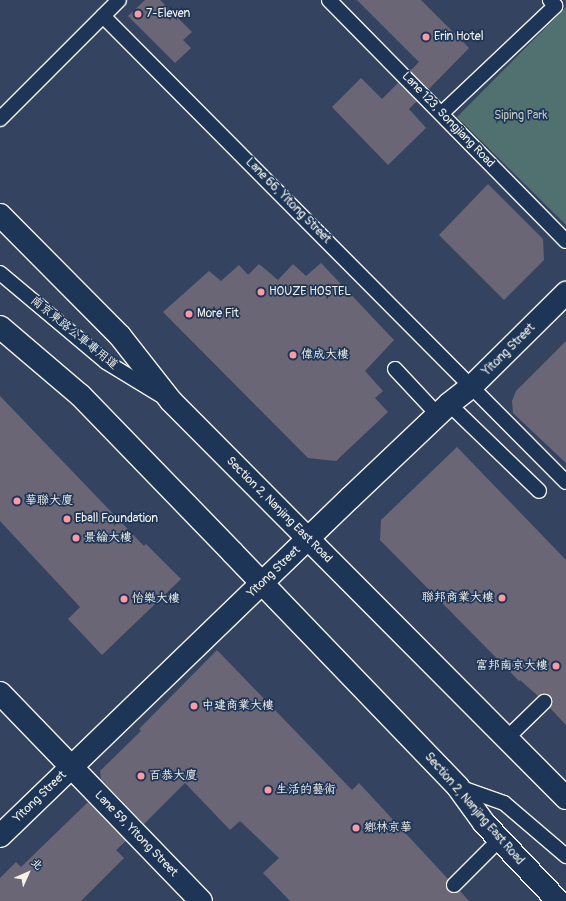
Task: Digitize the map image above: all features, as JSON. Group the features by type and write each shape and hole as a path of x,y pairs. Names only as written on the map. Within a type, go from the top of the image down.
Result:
{"main road":[{"name":"Section 2, Nanjing East Road","path":"0,215 120,336 171,401 566,798"},
{"name":"Yitong Street","path":"0,836 443,409 471,387 566,293"},
{"name":"Section 2, Nanjing East Road","path":"0,327 80,395 458,787 484,824 558,901"},
{"name":"Lane 59, Yitong Street","path":"0,693 201,901"}],"lane":[{"path":"0,119 119,0"},
{"name":"Lane 123, Songjiang Road","path":"329,0 442,113 566,241"},
{"path":"442,113 552,3"},
{"name":"Lane 66, Yitong Street","path":"103,16 566,482"},
{"name":"南京東路公車專用道","path":"0,273 106,362 171,401"},
{"path":"395,369 539,491"},
{"path":"507,738 544,702"},
{"path":"458,787 504,803 566,856"},
{"path":"454,885 499,840"}],"green space":[{"name":"Siping Park","path":"566,7 566,225 457,117"}],"building":[{"path":"145,0 160,0 192,32 183,40 191,48 175,63 128,16"},
{"path":"357,0 421,0 469,48 429,89 410,71 419,62"},
{"path":"361,78 382,99 398,83 417,101 409,109 426,128 388,165 332,107"},
{"path":"488,184 543,239 544,260 504,300 439,235"},
{"name":"偉成大樓","path":"321,263 394,340 365,371 383,391 375,398 388,412 336,461 308,458 163,312 209,271 221,281 239,265 248,275 259,264 278,280 293,264 306,276"},
{"path":"566,341 566,463 513,413 512,401 516,391"},
{"path":"0,396 144,546 146,544 181,579 102,655 68,619 80,607 0,521"},
{"name":"聯邦商業大樓","path":"457,447 566,560 566,725 550,708 552,700 550,696 542,694 538,696 520,680 519,681 380,540 381,520"},
{"path":"217,650 352,790 359,783 448,879 446,887 448,891 456,893 460,891 469,901 290,901 263,873 279,858 240,821 230,830 185,783 144,824 101,779 100,771 141,731 139,729"},
{"path":"88,802 126,841 116,850 124,858 81,901 0,901 0,878 16,862 21,867"}],"place":[{"name":"7-Eleven","path":"138,14"},
{"name":"Erin Hotel","path":"426,37"},
{"name":"HOUZE HOSTEL","path":"261,292"},
{"name":"More Fit","path":"189,314"},
{"name":"偉成大樓","path":"293,355"},
{"name":"華聯大廈","path":"17,501"},
{"name":"Eball Foundation","path":"67,519"},
{"name":"景綸大樓","path":"76,538"},
{"name":"聯邦商業大樓","path":"502,598"},
{"name":"怡樂大樓","path":"124,599"},
{"name":"富邦南京大樓","path":"556,666"},
{"name":"中建商業大樓","path":"194,706"},
{"name":"百恭大廈","path":"141,776"},
{"name":"生活的藝術","path":"268,790"},
{"name":"鄉林京華","path":"356,828"}]}
